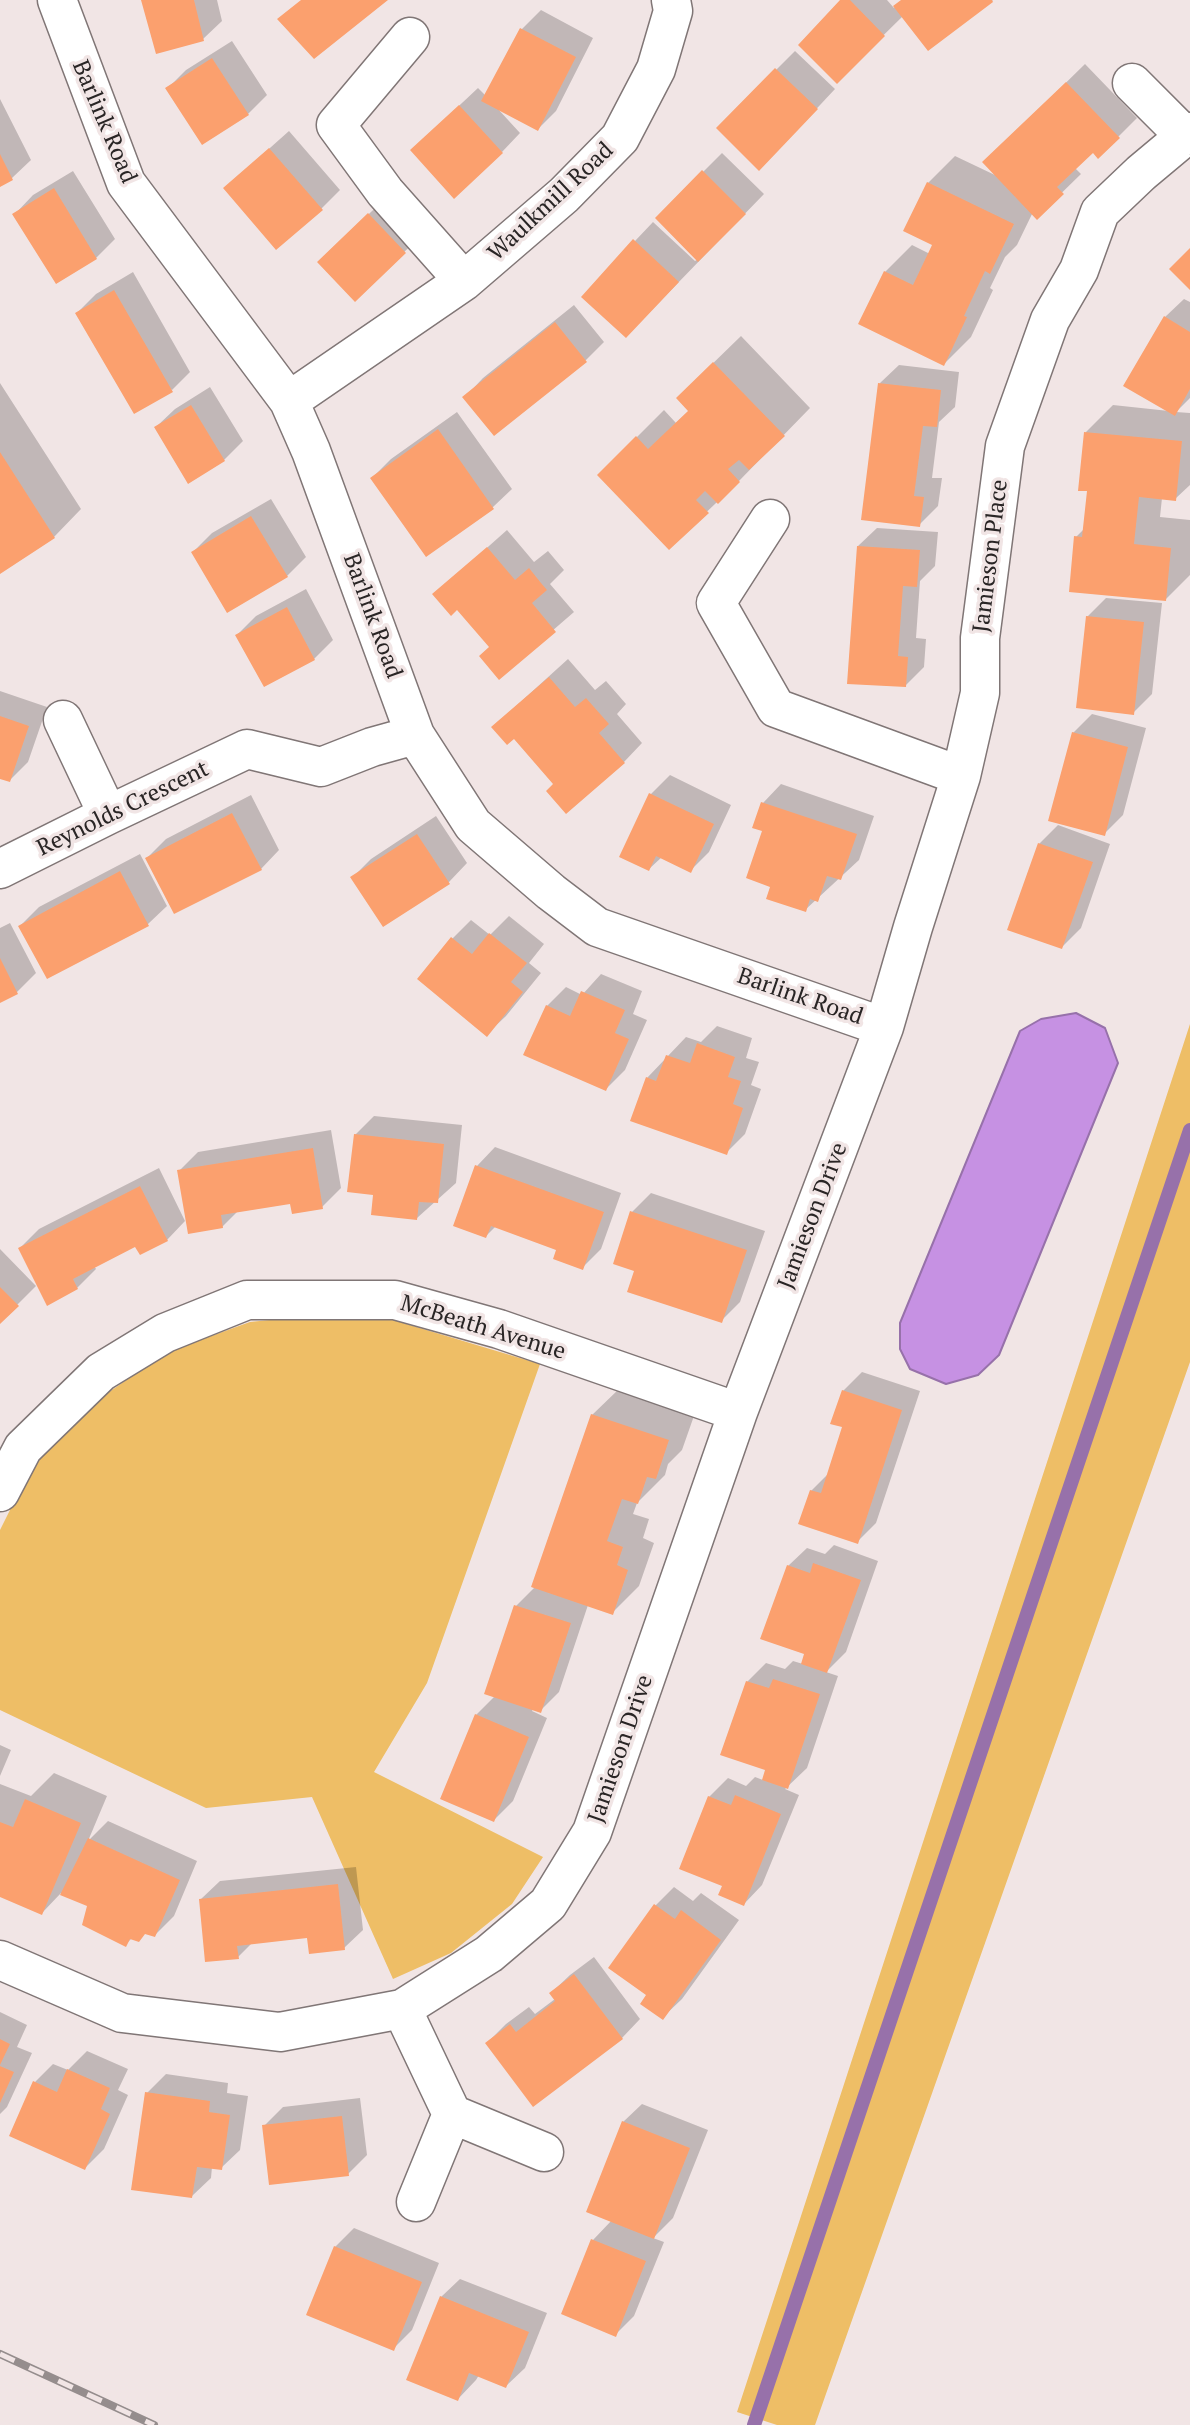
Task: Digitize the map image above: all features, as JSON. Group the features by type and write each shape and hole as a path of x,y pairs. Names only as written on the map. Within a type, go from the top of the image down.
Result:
{"street":[{"name":"Barlink Road","path":"57,0 126,183 289,401 311,451 415,735 473,825 551,892 597,926 884,1027"},
{"name":"Waulkmill Road","path":"289,401 464,281 564,195 620,138 656,69 673,11 671,0"},
{"path":"410,37 336,125 385,192 464,281"},
{"path":"1132,83 1188,134"},
{"name":"Jamieson Place","path":"884,1027 961,776 979,693 979,638 1005,446 1050,320 1079,270 1100,212 1188,134"},
{"path":"770,519 716,603 776,708 961,776"},
{"path":"63,720 108,815"},
{"name":"Reynolds Crescent","path":"0,869 247,749 321,767 372,747 415,735"},
{"name":"Jamieson Drive","path":"0,1960 122,2014 280,2032 402,2009 489,1954 548,1904 592,1832 738,1412 884,1027"},
{"name":"McBeath Avenue","path":"0,1492 23,1448 101,1371 164,1333 247,1300 395,1300 499,1329 738,1412"},
{"path":"402,2009 452,2114 544,2151"},
{"path":"416,2202 452,2114"}],"shaded area":[{"path":"1076,1013 1105,1028 1118,1063 999,1355 978,1375 946,1384 910,1369 900,1349 900,1323 1020,1031 1041,1019"},
{"path":"1190,1024 1190,1362 815,2425 777,2425 737,2412"},
{"path":"318,1315 393,1320 540,1364 427,1683 374,1772 543,1857 512,1904 451,1953 393,1979 312,1797 206,1808 0,1710 0,1530 50,1443 109,1392 167,1352 250,1322"}],"building":[{"path":"141,0 194,0 204,41 156,54"},
{"path":"301,0 388,0 314,59 277,19"},
{"path":"840,0 850,0 885,36 837,84 798,45"},
{"path":"901,0 993,2 928,51 893,6"},
{"path":"520,28 576,57 538,131 481,101"},
{"path":"212,58 249,115 202,145 165,88"},
{"path":"775,68 818,109 759,171 716,128"},
{"path":"1066,82 1120,138 1098,159 1093,153 1057,187 1064,194 1037,220 982,162"},
{"path":"459,105 503,153 454,199 410,150"},
{"path":"269,148 323,210 276,250 223,188"},
{"path":"0,154 13,180 0,187"},
{"path":"702,170 746,214 698,262 655,218"},
{"path":"927,182 1014,224 990,274 985,271 944,366 858,324 884,271 913,285 932,245 903,231"},
{"path":"54,188 97,259 56,284 12,214"},
{"path":"368,213 406,253 355,302 317,262"},
{"path":"633,239 679,282 626,338 581,297"},
{"path":"1190,248 1190,290 1169,269"},
{"path":"114,290 173,392 134,414 75,313"},
{"path":"1164,316 1190,332 1190,389 1175,416 1123,386"},
{"path":"555,322 587,362 494,436 462,397"},
{"path":"713,362 785,436 749,470 739,460 728,469 740,482 718,504 705,491 696,500 709,513 669,550 597,475 636,436 648,449 688,411 676,398"},
{"path":"878,383 941,390 937,427 923,426 914,496 924,497 920,527 861,520"},
{"path":"191,405 225,461 188,484 154,427"},
{"path":"438,429 494,509 426,557 370,478"},
{"path":"1084,432 1182,441 1176,501 1139,497 1134,544 1171,548 1166,601 1069,592 1074,536 1082,537 1087,491 1078,491"},
{"path":"0,452 55,538 0,574"},
{"path":"251,516 288,577 227,613 191,552"},
{"path":"857,546 920,550 917,587 903,586 898,656 908,657 906,687 847,684"},
{"path":"487,547 515,580 529,568 547,590 532,603 556,632 499,680 479,656 489,647 457,610 451,616 432,594"},
{"path":"287,607 315,660 264,687 235,635"},
{"path":"1086,616 1144,622 1134,715 1076,708"},
{"path":"549,677 575,707 586,698 609,724 599,733 625,763 566,814 546,791 553,784 514,739 507,745 491,727"},
{"path":"0,716 29,726 10,782 0,779"},
{"path":"1072,732 1128,747 1105,836 1048,821"},
{"path":"649,793 714,824 691,873 656,856 649,871 619,857"},
{"path":"761,802 857,834 841,880 827,876 818,902 810,899 806,912 766,899 770,887 746,878 762,831 752,828"},
{"path":"232,813 262,870 174,914 145,858"},
{"path":"417,834 450,884 383,927 350,877"},
{"path":"1038,843 1093,862 1062,949 1007,930"},
{"path":"120,871 149,926 47,979 18,926"},
{"path":"489,933 527,963 511,982 523,992 487,1037 417,979 451,937 472,954"},
{"path":"0,958 18,994 0,1003"},
{"path":"581,991 625,1010 615,1033 629,1039 606,1091 523,1055 546,1005 570,1016"},
{"path":"697,1043 735,1057 728,1077 741,1081 733,1104 743,1108 727,1155 630,1121 646,1077 656,1081 666,1055 690,1063"},
{"path":"354,1134 444,1144 438,1203 419,1202 417,1220 371,1215 373,1195 347,1192"},
{"path":"313,1148 323,1209 292,1214 290,1204 221,1215 223,1228 188,1234 177,1170"},
{"path":"475,1165 604,1212 583,1270 553,1259 556,1250 491,1226 486,1238 453,1226"},
{"path":"140,1186 168,1241 140,1255 135,1247 73,1279 78,1289 47,1306 18,1248"},
{"path":"630,1211 747,1250 722,1323 627,1292 634,1271 613,1264"},
{"path":"0,1287 19,1306 0,1324"},
{"path":"842,1390 902,1410 858,1544 798,1524 810,1490 821,1493 842,1427 830,1424"},
{"path":"591,1414 669,1440 656,1479 647,1477 638,1504 622,1499 607,1541 623,1547 617,1565 628,1570 613,1615 531,1587"},
{"path":"813,1563 861,1580 827,1673 801,1664 804,1654 760,1639 787,1565 810,1573"},
{"path":"514,1605 571,1623 541,1713 484,1694"},
{"path":"773,1679 820,1694 788,1789 762,1780 765,1770 720,1755 746,1681 769,1688"},
{"path":"475,1714 529,1737 494,1822 440,1799"},
{"path":"735,1795 781,1814 744,1906 718,1895 722,1886 679,1869 708,1796 731,1805"},
{"path":"25,1799 81,1823 42,1915 0,1897 0,1822 13,1827"},
{"path":"88,1838 180,1880 155,1937 145,1934 139,1942 130,1939 126,1947 82,1925 87,1906 60,1895"},
{"path":"338,1884 345,1950 309,1954 307,1938 237,1946 239,1959 205,1962 199,1899"},
{"path":"654,1904 675,1919 681,1910 721,1940 663,2020 640,2004 646,1995 608,1968"},
{"path":"574,1974 623,2039 533,2107 485,2043 510,2024 516,2032 555,2001 549,1993"},
{"path":"0,2039 10,2044 0,2065"},
{"path":"0,2066 14,2072 0,2103"},
{"path":"67,2069 110,2088 101,2109 110,2114 85,2170 9,2136 33,2081 57,2092"},
{"path":"145,2092 210,2101 209,2112 230,2115 222,2170 197,2167 192,2198 131,2190"},
{"path":"342,2116 349,2176 269,2185 262,2125"},
{"path":"622,2121 690,2148 654,2239 586,2212"},
{"path":"591,2239 646,2261 616,2337 561,2314"},
{"path":"334,2246 422,2282 394,2351 306,2315"},
{"path":"440,2296 529,2332 506,2388 469,2373 458,2401 406,2380"}],"waterway":[{"path":"754,2425 1190,1130"}],"railway":[{"path":"0,2354 154,2425"}]}
